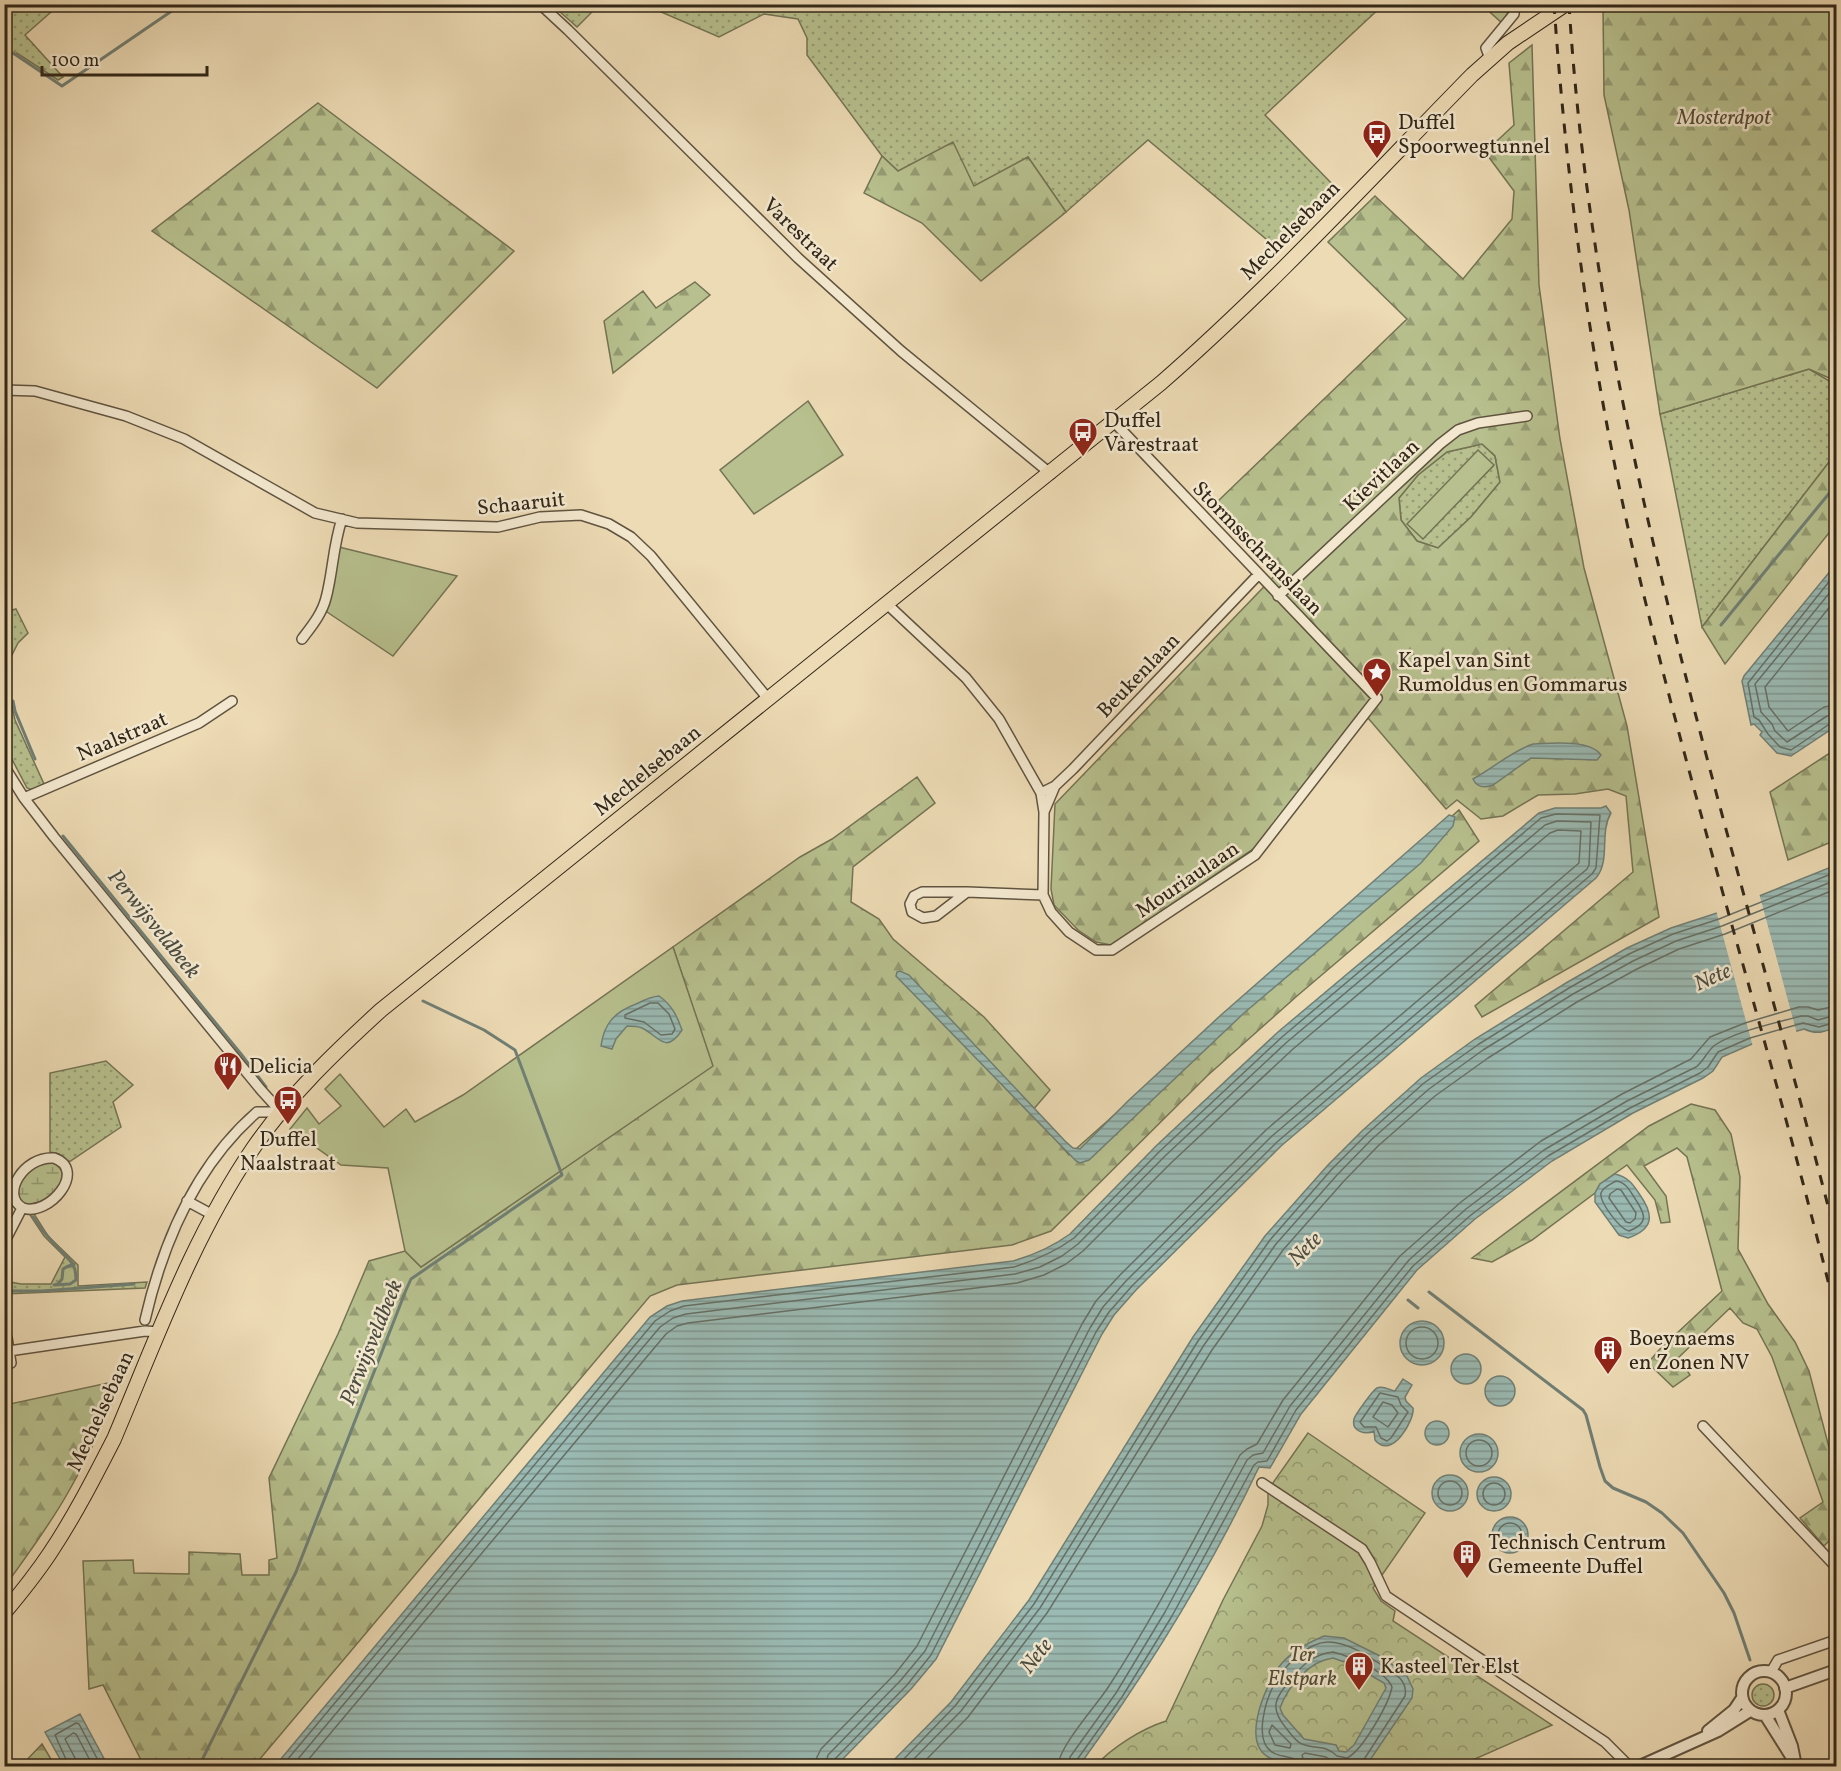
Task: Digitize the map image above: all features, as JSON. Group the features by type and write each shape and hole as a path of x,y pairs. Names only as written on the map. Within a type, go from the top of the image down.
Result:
{"main road":[{"name":"Mechelsebaan","path":"4,1613 71,1520 114,1439 159,1332 213,1215 255,1146 281,1112 335,1052 381,1010 1051,474 1210,341 1490,59 1566,4"}],"street":[{"name":"Varestraat","path":"540,4 816,274 901,351 1051,474"},
{"name":"Mechelsebaan","path":"1490,59 1486,48 1514,14 1515,4"},
{"name":"Schaaruit","path":"4,390 35,391 126,416 184,439 315,513 357,523 498,527 540,518 581,514 609,524 631,537 651,556 769,700"},
{"name":"Kievitlaan","path":"1278,596 1395,485 1458,430 1478,423 1527,416"},
{"name":"Stormsschranslaan","path":"1114,422 1377,698"},
{"path":"302,639 315,622 326,600 333,555 342,519"},
{"name":"Beukenlaan","path":"1041,793 1055,786 1258,575"},
{"path":"886,604 966,678 999,719 1041,793 1044,812 1043,895 968,892 922,892 914,896 910,904 912,912 923,918 936,916 968,892"},
{"name":"Mouriaulaan","path":"1043,895 1051,912 1069,932 1096,950 1112,950 1255,855 1377,698"},
{"name":"Naalstraat","path":"24,798 199,723 232,701"},
{"path":"4,766 24,798 281,1112"},
{"path":"1044,812 1055,786"},
{"path":"145,1320 161,1260 187,1202 212,1162 243,1124 257,1112 281,1112"},
{"path":"48,1158 58,1159 67,1171 61,1193 41,1206 22,1208 14,1203 7,1192 13,1178 26,1164 48,1158"},
{"path":"187,1202 213,1215"},
{"path":"4,1243 22,1208"},
{"path":"9,1351 145,1331 159,1332"},
{"path":"4,1339 7,1338 11,1363 4,1364"},
{"path":"1703,1426 1836,1567"},
{"path":"1262,1483 1362,1549 1386,1596 1605,1743 1629,1767"},
{"path":"1771,1672 1778,1660 1836,1640"},
{"path":"1785,1688 1836,1670"},
{"path":"1762,1671 1771,1672 1779,1677 1785,1688 1785,1699 1778,1710 1766,1715 1750,1711 1742,1698 1745,1681 1752,1674 1762,1671"},
{"path":"1699,1738 1734,1710 1742,1698"},
{"path":"1778,1710 1792,1746 1794,1762"},
{"path":"1640,1767 1718,1731 1750,1711"},
{"path":"1766,1715 1794,1762"}],"green space":[{"path":"5,4 59,5 25,35 63,77 58,80 17,53 5,57"},
{"path":"564,5 599,5 577,27 559,11"},
{"path":"645,5 1383,5 1265,115 1337,189 1278,249 1148,140 1066,212 1028,157 974,187 898,171 882,156 807,55 807,38 798,19 764,14 719,37"},
{"path":"1482,5 1512,5 1502,23"},
{"name":"Mosterdpot","path":"1603,5 1836,5 1836,381 1809,369 1660,414 1629,210 1604,95"},
{"path":"1532,45 1539,285 1560,439 1584,568 1627,726 1659,917 1482,1017 1475,1006 1633,872 1626,796 1608,789 1575,794 1538,795 1503,816 1481,819 1457,800 1446,809 1362,711 1256,847 1111,945 1096,942 1078,930 1054,905 1051,889 1055,804 1282,568 1217,502 1407,319 1328,242 1375,196 1463,279 1512,219 1514,191 1485,152 1514,125 1509,63","holes":["1482,444 1495,456 1500,482 1471,517 1438,548 1417,541 1401,520 1399,498 1418,475 1447,452"]},
{"path":"318,103 514,251 377,388 152,231"},
{"path":"953,142 974,186 1028,157 1066,212 981,281 922,223 864,193 882,156 898,171"},
{"path":"695,282 710,295 613,373 604,321 643,291 656,308"},
{"path":"1809,369 1836,385 1836,453 1702,627 1660,414"},
{"path":"808,401 843,455 754,514 720,470"},
{"path":"1482,444 1495,456 1500,482 1471,517 1438,548 1417,541 1401,520 1399,498 1418,475 1447,452","holes":["1478,451 1493,466 1422,539"]},
{"path":"1478,450 1494,465 1423,539 1407,524"},
{"path":"1836,453 1836,524 1725,664 1702,627"},
{"path":"339,547 457,576 393,656 324,610"},
{"path":"16,609 28,633 18,643 10,659 9,692 15,720 44,784 33,790 27,788 5,746 5,612"},
{"path":"1836,749 1836,840 1788,860 1770,792"},
{"path":"917,777 935,803 853,867 851,902 879,919 893,939 984,1017 1050,1090 1032,1111 1069,1155 1459,810 1479,841 1207,1076 1051,1231 1012,1245 677,1285 650,1296 254,1766 144,1766 103,1685 89,1689 83,1561 133,1560 134,1573 189,1574 189,1552 240,1554 242,1575 269,1575 269,1560 277,1558 269,1478 338,1334 369,1261 405,1251 421,1267 712,1066 673,947 800,857 832,839"},
{"path":"673,947 713,1066 421,1267 405,1251 388,1168 341,1165 290,1129 307,1108 319,1124 341,1106 325,1089 340,1074 384,1127 406,1109 415,1122 463,1095"},
{"path":"106,1061 133,1085 113,1102 121,1127 69,1162 59,1154 50,1152 50,1073"},
{"path":"1691,1104 1715,1110 1731,1134 1740,1177 1738,1249 1768,1304 1795,1342 1809,1371 1836,1474 1836,1548 1830,1540 1824,1546 1800,1518 1823,1502 1772,1357 1757,1329 1743,1323 1730,1308 1679,1357 1690,1375 1673,1387 1648,1363 1722,1291 1687,1157 1677,1148 1644,1166 1666,1196 1670,1222 1661,1223 1655,1200 1627,1165 1600,1184 1595,1193 1532,1240 1492,1262 1472,1258 1649,1126"},
{"path":"51,1162 59,1167 63,1174 57,1189 41,1201 23,1204 17,1198 17,1180 34,1165"},
{"path":"34,1214 48,1236 78,1265 78,1286 147,1282 145,1288 5,1294 4,1281 21,1284 51,1284 65,1257 44,1236 30,1215"},
{"path":"73,1265 76,1280 70,1284 54,1285 62,1279 63,1269"},
{"path":"122,1380 70,1489 8,1582 4,1572 5,1405"},
{"name":"Ter Elstpark","path":"1308,1433 1425,1513 1373,1588 1381,1601 1395,1611 1393,1621 1552,1725 1459,1766 1095,1766 1128,1739 1166,1721 1223,1600 1262,1526 1268,1505 1268,1490"},
{"path":"1763,1684 1773,1691 1774,1695 1767,1705 1763,1706 1753,1699 1752,1695 1759,1685"},
{"path":"42,1744 55,1766 21,1766"}],"water":[{"path":"1836,564 1836,726 1791,756 1777,753 1760,735 1762,732 1754,724 1751,725 1742,681"},
{"path":"1533,744 1579,744 1596,750 1601,755 1597,760 1531,758 1487,787 1477,784 1473,779 1517,751"},
{"path":"1606,806 1611,813 1606,829 1603,863 1596,878 1281,1146 1136,1290 1114,1315 1102,1334 936,1659 911,1689 836,1766 275,1766 650,1317 667,1306 682,1301 1013,1261 1050,1247 1070,1234 1156,1146 1278,1032 1539,813 1555,808 1601,808"},
{"path":"1449,815 1455,817 1453,826 1421,863 1244,1013 1089,1160 1080,1163 896,976 900,971 909,975 1065,1141 1073,1148 1080,1149 1221,1015"},
{"name":"Nete","path":"1836,865 1836,1027 1820,1032 1804,1029 1752,1044 1722,1057 1713,1071 1703,1078 1633,1113 1552,1161 1475,1219 1417,1270 1301,1414 1270,1468 1259,1467 1176,1621 1079,1766 888,1766 951,1702 1029,1600 1193,1337 1265,1236 1328,1165 1363,1130 1421,1078 1475,1039 1627,948 1671,928 1717,913"},
{"path":"659,996 676,1015 682,1030 676,1038 666,1043 642,1028 627,1026 616,1039 612,1049 601,1046 605,1031 616,1015 629,1007"},
{"path":"1615,1174 1632,1184 1648,1209 1647,1226 1628,1238 1619,1235 1595,1202 1595,1193 1600,1184"},
{"path":"1422,1321 1437,1328 1444,1343 1437,1358 1422,1365 1407,1358 1400,1343 1407,1328"},
{"path":"1466,1354 1472,1355 1480,1363 1480,1375 1472,1383 1466,1384 1460,1383 1452,1375 1451,1369 1452,1363 1460,1355"},
{"path":"1500,1376 1506,1377 1514,1385 1514,1397 1506,1405 1500,1406 1494,1405 1486,1397 1485,1391 1486,1385 1494,1377"},
{"path":"1403,1379 1412,1385 1405,1397 1413,1408 1413,1413 1401,1436 1395,1442 1382,1445 1375,1440 1374,1431 1357,1430 1354,1419 1377,1388 1384,1387 1395,1391"},
{"path":"1437,1421 1446,1424 1449,1433 1446,1442 1437,1445 1428,1442 1425,1433 1428,1424"},
{"path":"1479,1434 1492,1440 1498,1453 1492,1466 1479,1472 1466,1466 1460,1453 1466,1440"},
{"path":"1450,1475 1463,1480 1468,1493 1463,1506 1450,1511 1437,1506 1432,1493 1437,1480"},
{"path":"1494,1477 1506,1482 1511,1494 1506,1506 1494,1511 1482,1506 1477,1494 1482,1482"},
{"path":"1510,1517 1523,1522 1528,1535 1523,1548 1510,1553 1497,1548 1492,1535 1497,1522"},
{"path":"1324,1636 1344,1638 1378,1655 1406,1674 1413,1689 1412,1698 1366,1766 1305,1767 1293,1765 1270,1758 1261,1750 1257,1739 1256,1726 1263,1697 1276,1672 1291,1654","holes":["1333,1658 1353,1665 1384,1683 1386,1688 1354,1745 1346,1752 1339,1751 1336,1745 1304,1739 1283,1715 1280,1708 1288,1691 1308,1669 1324,1660"]},
{"path":"80,1714 108,1766 64,1766 45,1732"}],"pier":[{"path":"1759,893 1797,1034 1753,1047 1716,910"}],"waterway":[{"path":"4,58 13,53 62,86 182,4"},
{"path":"1721,625 1836,485"},
{"name":"Perwijsveldbeek","path":"13,701 35,759"},
{"name":"Perwijsveldbeek","path":"63,836 266,1087"},
{"name":"Perwijsveldbeek","path":"199,1766 296,1572 411,1279 562,1175 515,1050 484,1030 423,1001"},
{"path":"33,1217 74,1265 73,1265 71,1265 68,1266 63,1269 62,1279 54,1285 70,1284 76,1280 74,1267 73,1265 71,1262 67,1257"},
{"path":"4,1291 42,1291 134,1284"},
{"path":"1429,1292 1583,1410 1605,1481 1613,1488 1646,1502 1662,1513 1683,1533 1724,1593 1734,1613 1750,1660"},
{"path":"1408,1300 1418,1308"}],"railway":[{"path":"1554,4 1576,231 1613,456 1668,693 1790,1136 1836,1314"},
{"path":"1569,4 1584,162 1607,318 1637,473 1673,626 1713,780 1836,1237"}],"place":[{"name":"Duffel Spoorwegtunnel","path":"1377,160"},
{"name":"Duffel Varestraat","path":"1083,458"},
{"name":"Kapel van Sint Rumoldus en Gommarus","path":"1377,698"},
{"name":"Delicia","path":"228,1092"},
{"name":"Duffel Naalstraat","path":"288,1126"},
{"name":"Boeynaems en Zonen NV","path":"1608,1376"},
{"name":"Technisch Centrum Gemeente Duffel","path":"1467,1580"},
{"name":"Kasteel Ter Elst","path":"1359,1692"}]}
